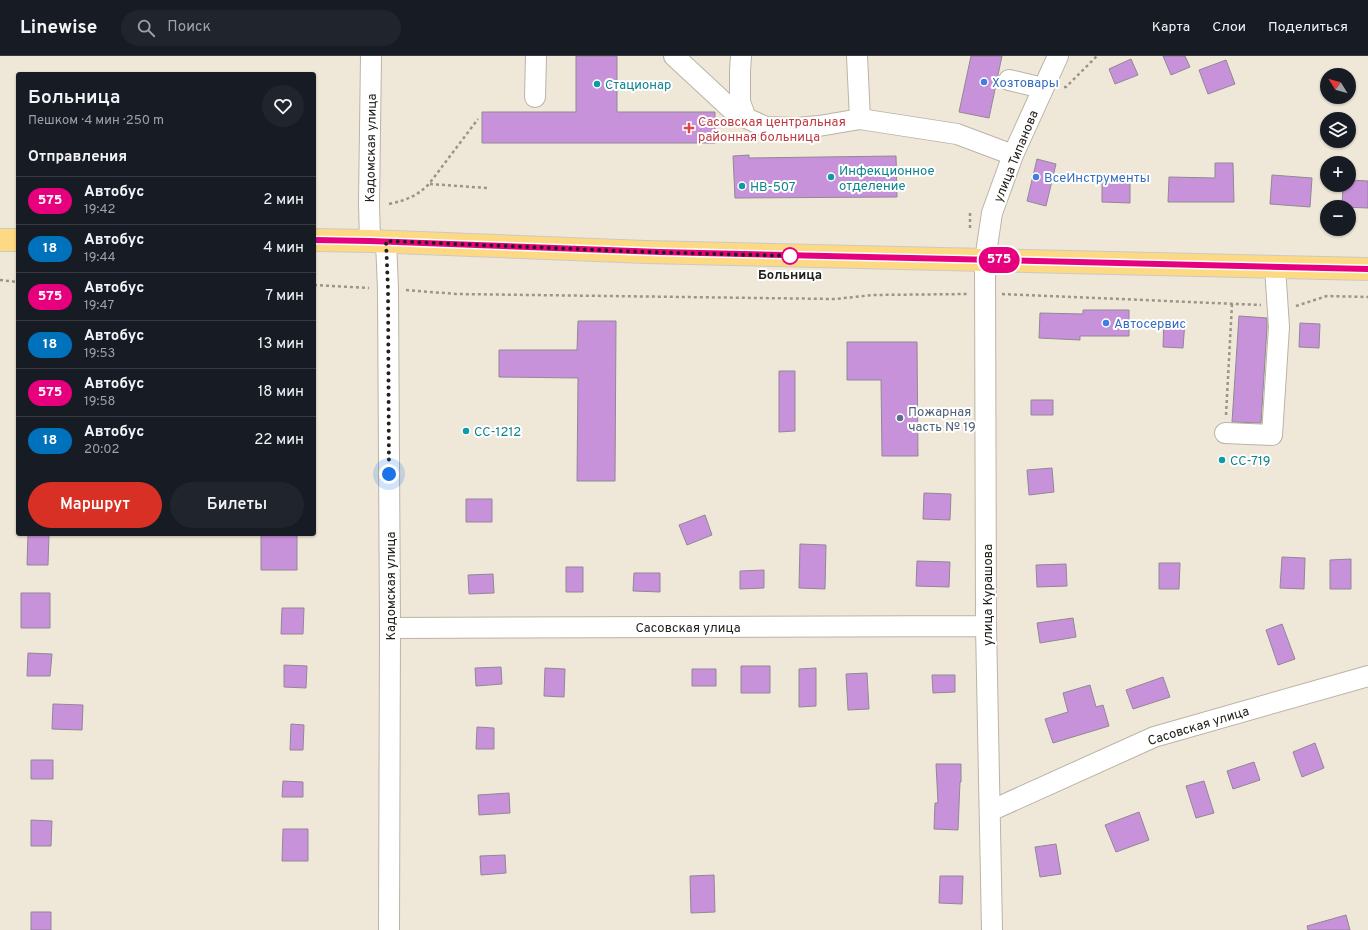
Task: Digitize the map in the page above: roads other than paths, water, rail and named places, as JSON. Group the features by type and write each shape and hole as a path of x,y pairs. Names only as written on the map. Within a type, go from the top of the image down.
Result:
{"main road":[{"path":"0,240 16,240"},
{"path":"316,240 378,241 646,252 1368,269"}],"street":[{"name":"Кадомская улица","path":"371,56 369,203 388,289 390,628 389,930"},
{"path":"534,97 536,56"},
{"path":"674,56 730,108 746,118 766,127 797,128 860,119 957,134 1013,155"},
{"path":"741,56 740,102 746,118"},
{"path":"857,56 860,119"},
{"name":"улица Типанова","path":"986,260 992,213 1013,155 1058,56"},
{"path":"1010,80 1043,88"},
{"name":"улица Курашова","path":"986,260 986,626 992,930"},
{"path":"1226,433 1272,435 1279,327 1275,267"},
{"name":"Сасовская улица","path":"390,628 986,626"},
{"name":"Сасовская улица","path":"990,811 1154,737 1368,676"}],"place":[{"name":"Хозтовары","path":"984,82"},
{"name":"Стационар","path":"597,84"},
{"name":"Сасовская центральная районная больница","path":"689,128"},
{"name":"Инфекционное отделение","path":"831,177"},
{"name":"ВсеИнструменты","path":"1036,177"},
{"name":"НВ-507","path":"742,186"},
{"name":"Больница","path":"790,256"},
{"name":"Автосервис","path":"1106,323"},
{"name":"Пожарная часть № 19","path":"900,418"},
{"name":"СС-1212","path":"466,431"},
{"name":"СС-719","path":"1222,460"}]}
